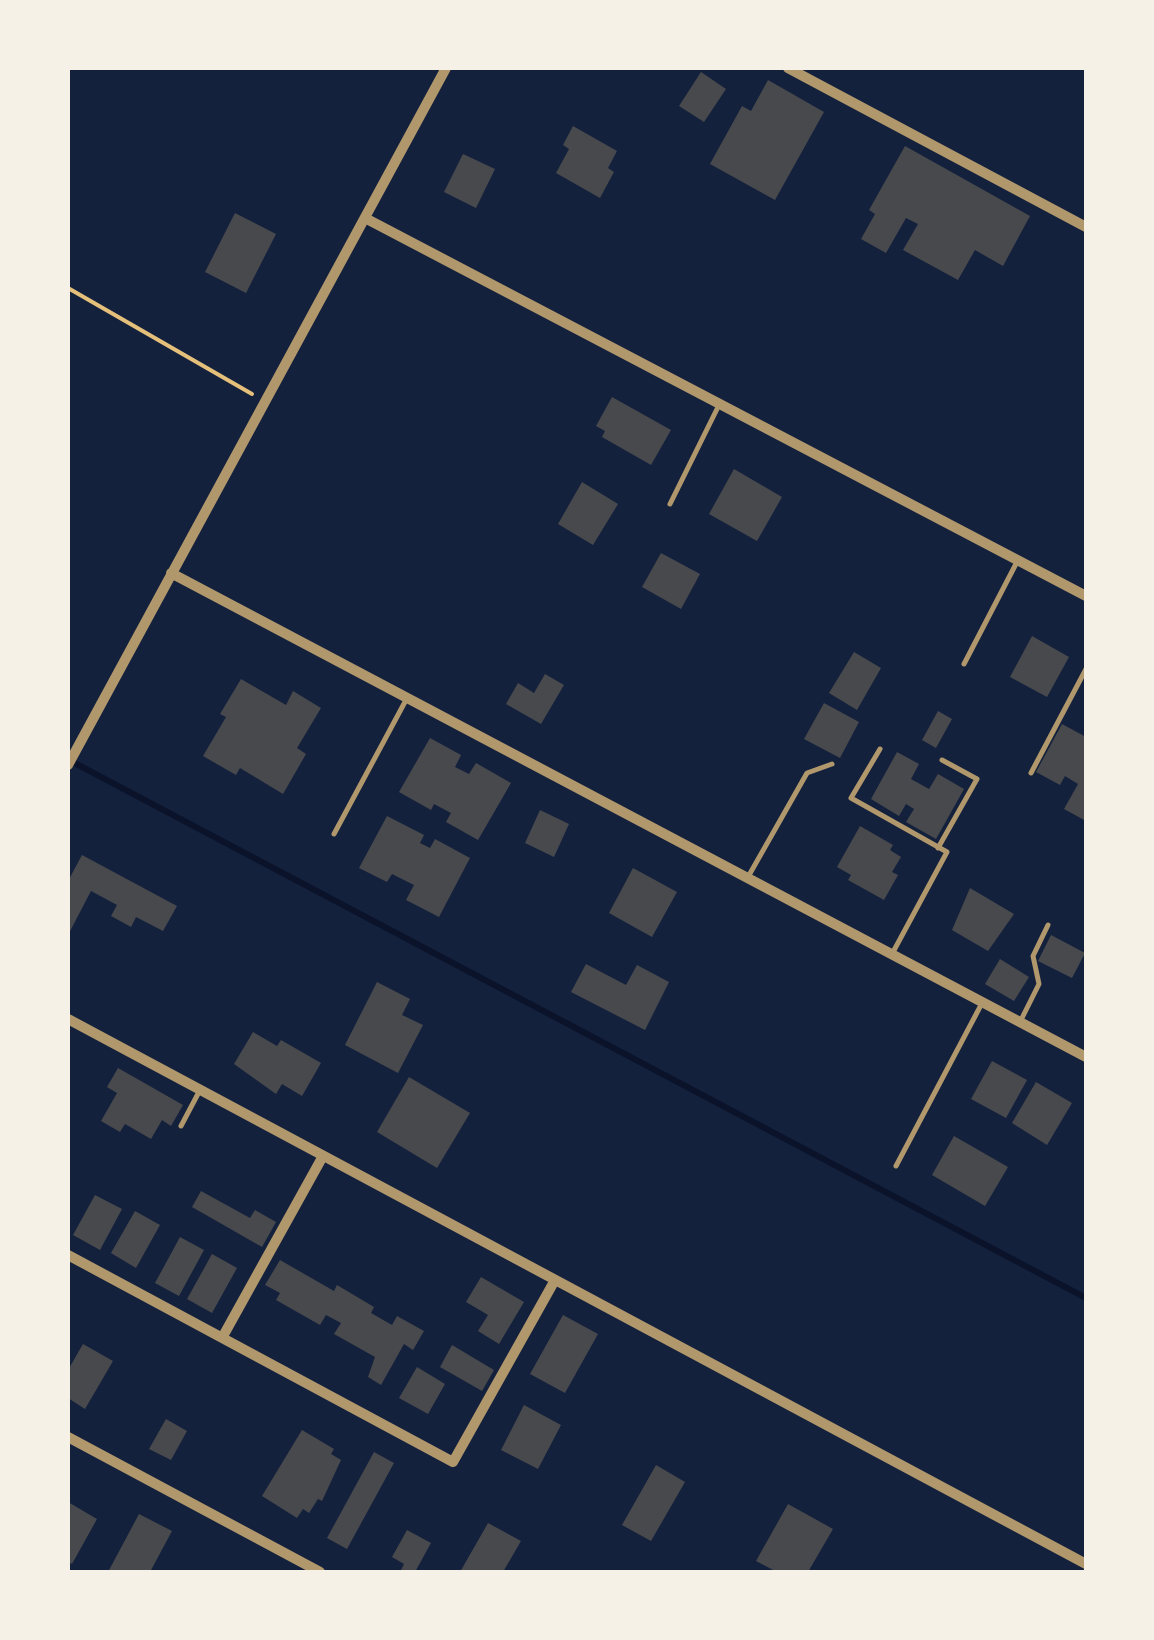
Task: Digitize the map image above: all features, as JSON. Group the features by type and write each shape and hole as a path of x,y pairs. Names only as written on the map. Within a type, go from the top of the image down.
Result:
{"street":[{"path":"68,766 446,68"},
{"path":"788,68 1086,227"},
{"path":"365,218 1086,596"},
{"path":"172,573 1086,1057"},
{"path":"68,1019 1086,1564"},
{"path":"222,1338 323,1156"},
{"path":"68,1255 453,1462 555,1280"},
{"path":"68,1437 320,1572"}],"lane":[{"path":"670,504 721,402"},
{"path":"964,664 1018,559"},
{"path":"1030,774 1086,669"},
{"path":"334,834 408,698"},
{"path":"880,749 851,798 946,852 892,954"},
{"path":"938,848 978,779 942,760"},
{"path":"748,878 807,773 832,764"},
{"path":"1020,1022 1039,984 1033,956 1048,925"},
{"path":"896,1166 982,1002"},
{"path":"181,1126 200,1090"}],"path":[{"path":"68,288 265,402"}],"building":[{"path":"701,72 726,89 704,122 679,106"},
{"path":"768,80 824,112 775,200 710,164 742,106 751,111"},
{"path":"573,126 617,151 608,168 614,172 600,198 556,173 569,149 563,145"},
{"path":"905,146 1030,216 1003,266 975,250 958,280 903,250 918,224 906,218 886,253 861,239 875,214 869,210"},
{"path":"463,154 495,169 476,208 444,192"},
{"path":"235,213 276,234 246,293 205,272"},
{"path":"612,397 671,430 651,465 602,437 605,431 596,426"},
{"path":"734,469 782,497 757,541 709,514"},
{"path":"582,482 618,504 593,545 558,524"},
{"path":"661,553 700,574 681,609 642,587"},
{"path":"1032,636 1069,657 1047,697 1010,677"},
{"path":"854,652 881,668 857,710 829,693"},
{"path":"545,674 564,685 541,724 506,704 518,683 534,693"},
{"path":"241,679 286,705 293,691 321,708 297,748 306,754 283,794 240,768 236,775 203,756 226,717 220,714"},
{"path":"824,703 859,722 840,758 804,739"},
{"path":"938,711 952,719 936,748 922,740"},
{"path":"1062,724 1086,737 1086,821 1064,809 1078,784 1065,776 1060,785 1036,772"},
{"path":"430,738 461,755 455,767 469,774 476,763 511,783 478,840 446,822 451,813 434,804 431,810 399,792"},
{"path":"897,752 919,764 911,779 929,789 938,774 964,789 936,839 906,822 914,809 906,804 899,816 871,799"},
{"path":"540,810 569,824 554,857 525,843"},
{"path":"387,816 424,835 420,843 430,848 435,839 470,858 439,917 406,900 414,885 392,874 387,882 359,868"},
{"path":"860,826 893,845 890,850 901,857 892,872 898,875 884,900 848,880 851,875 837,867"},
{"path":"82,855 177,906 163,931 136,917 131,927 111,916 117,905 91,891 68,935 68,881"},
{"path":"633,868 677,892 652,937 609,913"},
{"path":"970,888 1014,914 988,951 952,930"},
{"path":"1051,935 1085,953 1072,978 1038,961"},
{"path":"1000,959 1029,977 1014,1001 985,984"},
{"path":"586,964 626,985 637,965 669,982 645,1030 571,992"},
{"path":"377,982 410,999 402,1015 423,1025 398,1073 345,1045"},
{"path":"253,1032 277,1046 281,1040 321,1063 302,1096 282,1084 276,1094 234,1064"},
{"path":"992,1061 1027,1080 1006,1118 971,1099"},
{"path":"118,1068 183,1105 171,1126 162,1120 151,1139 125,1124 120,1132 101,1121 117,1093 107,1087"},
{"path":"409,1077 470,1113 437,1168 377,1132"},
{"path":"1036,1082 1072,1103 1047,1145 1012,1123"},
{"path":"954,1136 1008,1167 985,1206 932,1175"},
{"path":"201,1191 250,1218 255,1210 276,1222 262,1247 192,1207"},
{"path":"95,1195 122,1209 100,1250 73,1235"},
{"path":"135,1211 160,1225 136,1268 111,1253"},
{"path":"180,1237 204,1250 179,1296 155,1283"},
{"path":"212,1254 237,1268 212,1313 187,1299"},
{"path":"280,1260 334,1291 337,1285 374,1307 371,1313 392,1325 397,1316 424,1331 413,1350 404,1344 381,1385 368,1377 375,1357 334,1334 341,1323 326,1315 320,1325 276,1300 280,1293 265,1285"},
{"path":"481,1277 524,1302 499,1344 478,1331 488,1315 466,1302"},
{"path":"563,1315 598,1334 565,1393 530,1374"},
{"path":"83,1344 113,1361 85,1409 68,1398 68,1370"},
{"path":"452,1345 494,1370 482,1391 440,1367"},
{"path":"417,1367 445,1384 428,1414 399,1398"},
{"path":"524,1405 561,1425 538,1469 501,1450"},
{"path":"166,1419 187,1431 171,1460 149,1449"},
{"path":"302,1430 334,1449 331,1454 341,1460 322,1501 318,1499 309,1513 303,1509 297,1518 262,1496"},
{"path":"374,1452 394,1463 347,1549 327,1538"},
{"path":"656,1465 685,1482 651,1541 622,1525"},
{"path":"68,1502 97,1519 72,1564 68,1562"},
{"path":"788,1504 833,1529 808,1572 777,1572 756,1561"},
{"path":"139,1514 172,1531 150,1572 108,1572"},
{"path":"488,1523 521,1541 503,1572 460,1572"},
{"path":"407,1530 431,1543 415,1572 401,1570 404,1564 392,1557"}],"waterway":[{"path":"69,760 1086,1298"}]}
